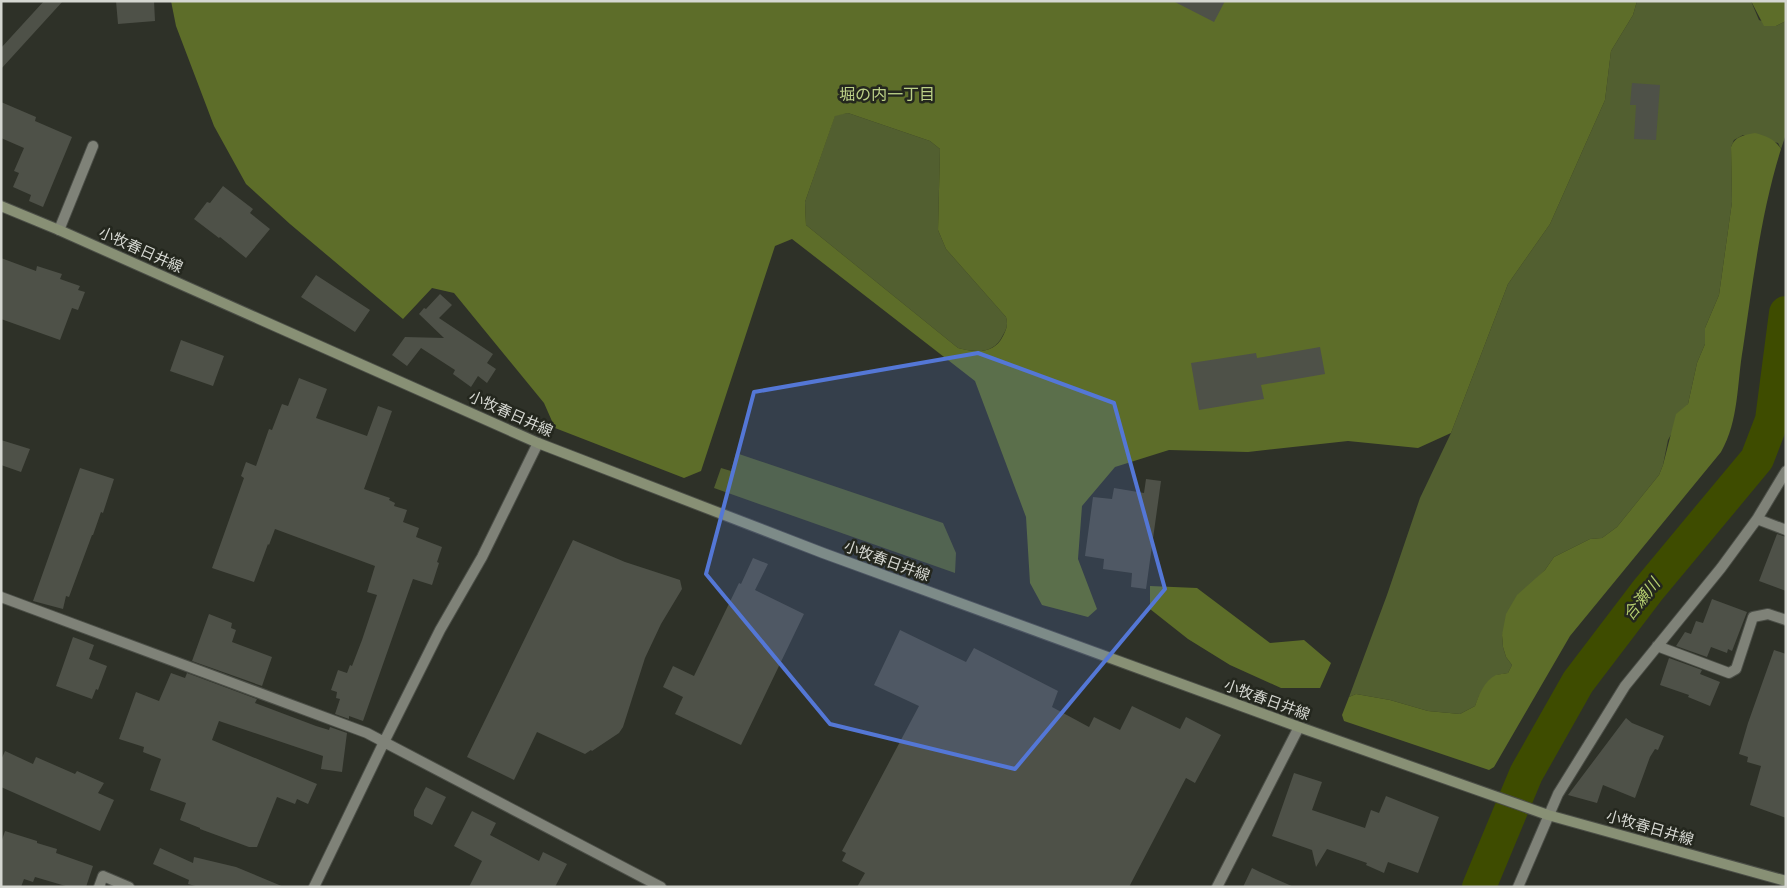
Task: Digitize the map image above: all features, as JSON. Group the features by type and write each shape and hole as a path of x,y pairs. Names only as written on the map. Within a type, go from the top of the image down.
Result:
{"main road":[{"name":"小牧春日井線","path":"1,206 538,443 823,553 1298,728 1548,815 1786,881"}],"street":[{"path":"59,230 93,146"},
{"path":"314,887 440,630 482,557 538,443"},
{"path":"1518,887 1558,794 1625,686 1721,568 1757,520 1786,471"},
{"path":"1757,520 1786,530"},
{"path":"1,598 367,733 661,887"},
{"path":"1657,646 1729,673 1736,669 1753,617 1768,614 1786,620"},
{"path":"1217,887 1298,728"},
{"path":"99,887 103,876 129,887"}],"highlighted area":[{"path":"978,353 1114,403 1165,589 1015,769 830,724 706,574 754,392"}],"green space":[{"path":"171,1 1637,1 1633,15 1611,51 1605,100 1550,224 1508,284 1451,433 1418,448 1348,441 1248,452 1169,450 1115,467 1082,506 1078,559 1097,609 1088,617 1042,605 1030,583 1026,517 975,381 792,239 775,246 701,471 684,478 555,428 544,403 454,293 432,288 403,319 290,224 246,184 214,126 176,26","holes":["848,113 930,141 940,149 938,230 946,249 1006,317 1007,324 1003,336 995,346 984,351 958,348 806,225 805,202 835,116"]},
{"path":"1637,1 1751,1 1759,20 1776,26 1786,21 1786,134 1781,149 1778,143 1743,135 1734,140 1731,147 1732,202 1719,295 1705,328 1705,344 1697,363 1688,404 1668,440 1659,475 1617,527 1602,538 1590,539 1554,557 1545,570 1532,583 1502,635 1506,657 1512,665 1508,673 1497,675 1479,696 1475,706 1460,714 1428,711 1390,700 1356,694 1349,697 1387,595 1420,498 1451,433 1508,284 1550,224 1605,100 1611,51 1633,15"},
{"path":"1751,1 1786,1 1786,21 1776,26 1764,26"},
{"path":"848,113 930,141 940,149 938,230 946,249 1006,317 1006,328 995,346 978,351 958,348 806,225 805,202 835,115"},
{"path":"1755,133 1770,138 1781,149 1758,247 1734,414 1727,440 1721,452 1570,636 1494,767 1489,770 1344,721 1342,715 1349,697 1356,694 1390,700 1428,711 1460,714 1475,706 1482,689 1488,681 1496,675 1508,673 1512,665 1506,657 1502,635 1506,614 1517,595 1545,570 1554,557 1590,539 1602,538 1617,527 1659,475 1676,414 1688,404 1697,363 1705,344 1705,328 1719,295 1732,202 1731,147 1737,138"},
{"path":"736,453 943,523 956,553 955,573 714,488 721,468 731,471"},
{"path":"1150,586 1197,588 1270,643 1304,640 1331,663 1320,688 1281,688 1230,665 1188,639 1150,609"}],"building":[{"path":"44,1 63,1 1,69 1,48"},
{"path":"116,1 154,1 155,21 118,24"},
{"path":"1173,1 1225,1 1214,22"},
{"path":"1632,83 1660,85 1656,140 1634,139 1636,105 1630,105"},
{"path":"1,102 36,117 35,121 72,137 43,207 29,201 31,195 13,187 19,173 14,171 24,148 1,138"},
{"path":"223,186 253,209 250,213 270,229 246,258 194,219"},
{"path":"1,258 36,271 37,266 62,274 60,279 80,286 78,290 85,292 78,310 72,308 60,340 1,319"},
{"path":"316,275 370,310 355,332 301,297"},
{"path":"440,294 452,305 439,318 493,354 487,363 496,369 487,383 478,376 471,387 453,374 455,370 421,348 407,366 392,355 405,337 444,338 419,314"},
{"path":"181,340 224,356 213,386 170,371"},
{"path":"1320,347 1325,374 1261,385 1264,399 1199,410 1191,363 1256,353 1257,358"},
{"path":"299,378 327,389 316,418 367,436 378,406 392,411 364,489 390,498 389,500 395,503 394,506 407,510 403,522 419,528 416,537 442,547 432,585 413,579 363,721 335,714 340,699 336,698 337,692 331,690 338,670 347,673 350,665 352,666 362,640 377,595 367,592 375,566 275,529 254,582 212,568 244,478 241,476 246,462 256,466 269,429 272,430 282,404 288,406"},
{"path":"1,440 30,449 21,472 1,465"},
{"path":"80,468 114,479 103,513 101,512 69,597 66,596 63,609 33,601"},
{"path":"1146,479 1161,481 1146,589 1131,587 1132,573 1103,569 1104,559 1085,556 1093,497 1112,499 1114,488 1144,493"},
{"path":"1777,534 1786,537 1786,591 1759,581"},
{"path":"573,540 625,562 680,580 682,589 661,624 645,658 623,727 619,733 585,754 537,732 514,780 467,757"},
{"path":"753,558 768,564 755,590 804,614 741,745 675,714 683,697 663,687 673,666 694,676"},
{"path":"1712,599 1747,612 1732,651 1728,649 1727,653 1711,647 1707,657 1676,646 1685,632 1691,634 1696,621 1703,623"},
{"path":"209,614 232,623 231,628 236,630 232,642 272,657 262,686 192,661"},
{"path":"900,630 966,662 974,648 1058,691 1052,707 1089,727 1094,717 1120,730 1132,706 1180,729 1186,717 1221,735 1195,783 1186,778 1129,887 857,887 865,873 842,861 846,853 842,851 919,706 874,685"},
{"path":"73,637 94,645 89,659 107,666 98,690 96,689 92,699 56,686"},
{"path":"1774,650 1786,654 1786,818 1750,805 1761,766 1747,762 1748,757 1739,754"},
{"path":"1669,658 1702,670 1700,674 1720,682 1710,706 1688,697 1689,695 1660,685"},
{"path":"171,673 185,678 187,673 257,699 255,703 316,726 329,730 330,727 347,733 342,772 321,769 323,756 219,721 212,740 317,784 308,804 297,799 295,804 277,797 257,847 249,847 180,820 186,803 150,790 161,759 143,752 144,747 119,739 136,692 159,701"},
{"path":"1626,718 1632,723 1664,736 1658,750 1655,749 1650,757 1635,798 1603,785 1597,803 1568,795"},
{"path":"5,751 33,764 36,757 75,774 77,771 104,783 98,793 114,800 100,831 1,787 1,760"},
{"path":"1294,773 1322,782 1312,810 1365,828 1371,810 1379,813 1386,796 1439,817 1418,873 1388,862 1384,873 1366,865 1367,863 1327,849 1316,867 1312,850 1272,836"},
{"path":"426,787 446,797 432,825 414,816 414,810"},
{"path":"472,811 496,823 490,835 539,861 543,852 567,864 555,887 469,887 482,861 454,846"},
{"path":"5,831 37,841 37,843 57,849 56,853 93,866 86,887 69,887 35,877 33,882 24,879 21,887 1,887 1,843"},
{"path":"160,848 193,863 194,857 236,867 284,887 199,887 188,884 189,880 153,864"},
{"path":"1252,868 1260,872 1294,887 1243,887"}],"waterway":[{"name":"合瀬川","path":"1479,887 1526,774 1578,682 1648,590 1757,459 1772,420 1786,313"}],"district":[{"name":"堀の内一丁目","path":"887,94"}]}
